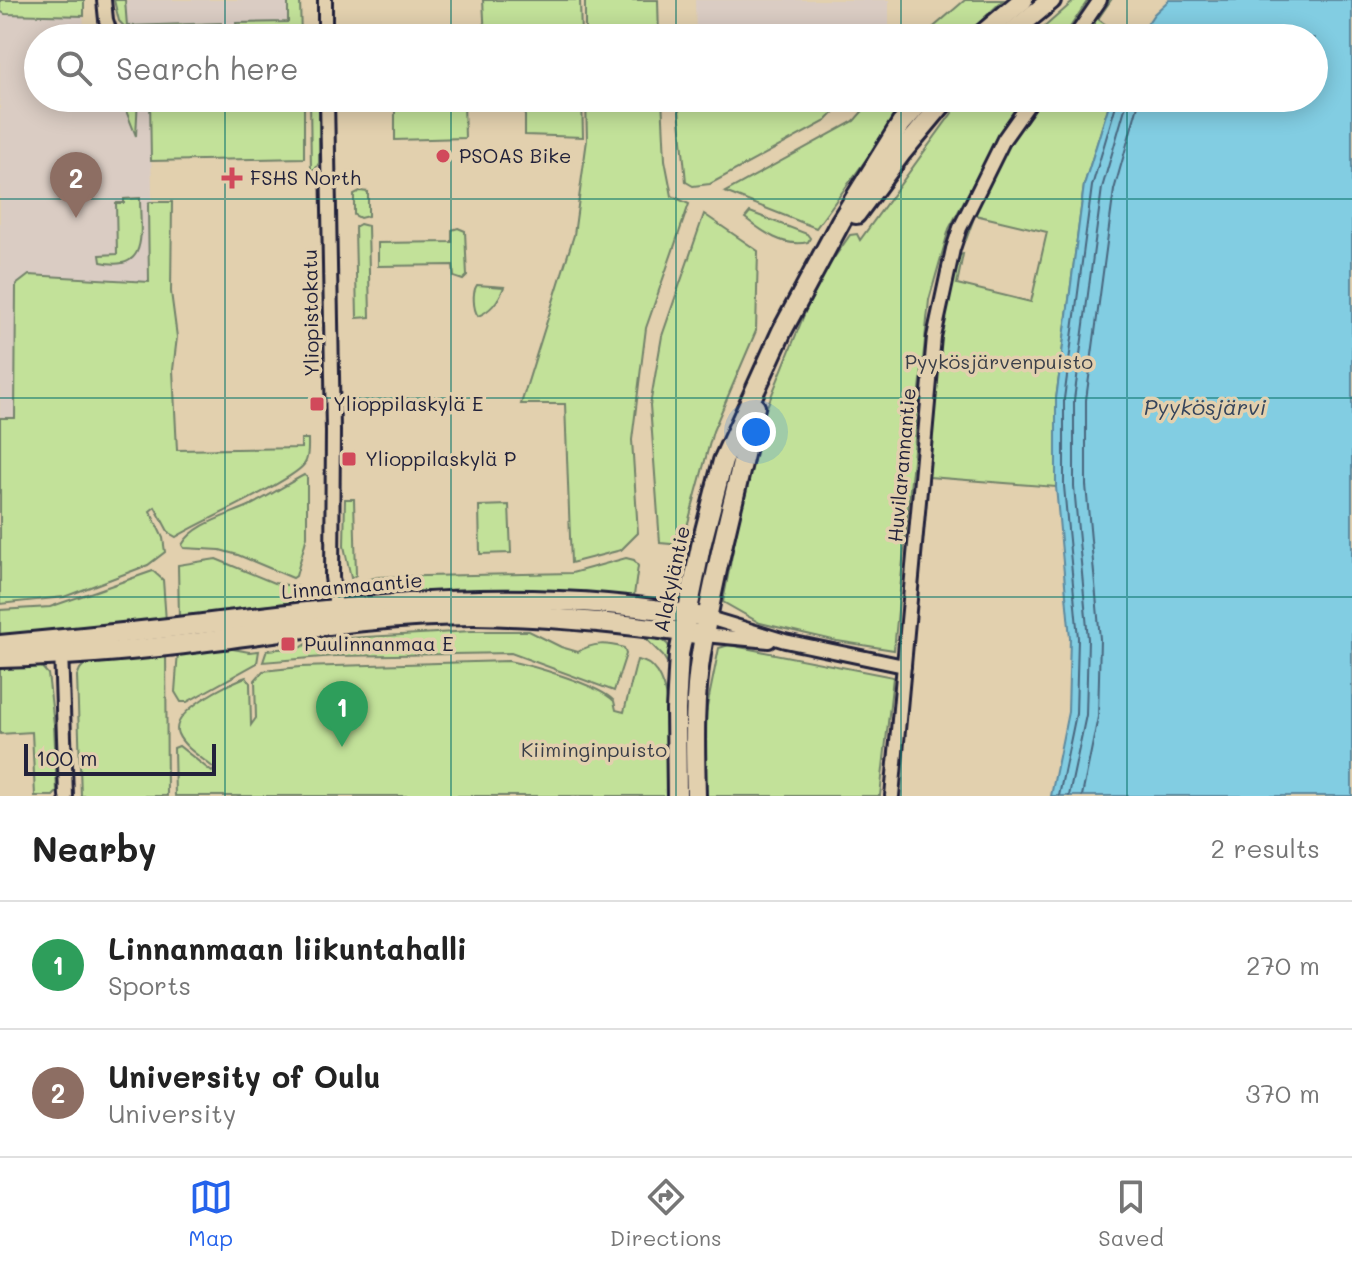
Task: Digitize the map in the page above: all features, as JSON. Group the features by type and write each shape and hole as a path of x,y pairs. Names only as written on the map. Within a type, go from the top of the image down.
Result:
{"main road":[{"path":"995,24 1023,0"},
{"path":"1022,24 1051,0"},
{"name":"Alakyläntie","path":"677,796 679,654 701,546 723,461 782,331 860,187 912,112"},
{"name":"Alakyläntie","path":"829,247 936,112"},
{"name":"Alakyläntie","path":"696,796 695,723 706,626 723,536 761,380"},
{"name":"Linnanmaantie","path":"0,645 175,645 337,616 469,599 592,604 706,626"},
{"name":"Linnanmaantie","path":"0,658 61,647"}],"street":[{"path":"104,0 107,24"},
{"path":"325,0 325,24"},
{"path":"1084,24 1100,0"},
{"name":"Yliopistokatu","path":"327,112 333,431 332,577 337,616"},
{"name":"Huvilarannantie","path":"892,796 934,337 960,228 1004,139 1023,112"},
{"path":"706,626 904,666"},
{"path":"61,647 66,796"}],"shaded area":[{"path":"0,0 83,0 84,24 24,24 24,112 150,112 154,282 29,275 15,441 0,466"},
{"path":"119,0 296,0 296,24 120,24"},
{"path":"695,0 889,0 889,24 696,24"}],"green space":[{"path":"0,0 84,0 84,16 5,14 0,11"},
{"path":"114,0 125,0 127,24 119,21"},
{"path":"288,0 300,0 301,24 236,24 236,23 288,22"},
{"path":"483,0 580,0 581,24 484,24"},
{"path":"585,0 658,0 659,24 585,24"},
{"path":"965,0 1003,0 978,24 937,24"},
{"path":"1075,0 1088,0 1072,24 1048,24"},
{"path":"1106,0 1111,0 1098,19 1105,24 1090,24"},
{"path":"127,112 137,112 136,136"},
{"path":"150,112 304,112 304,158 151,161"},
{"path":"310,112 319,112 319,163 315,170 311,170"},
{"path":"395,112 464,112 465,138 395,140"},
{"path":"525,112 582,112 583,137 525,135"},
{"path":"586,112 663,112 665,160 672,196 689,204 646,328 632,440 638,533 621,550 571,563 565,404 521,404 574,235 587,140"},
{"path":"679,112 835,112 826,121 710,184 693,186 686,182"},
{"path":"862,112 901,112 816,228 725,192 854,121"},
{"path":"953,112 1015,112 949,229 929,300 894,650 837,641 760,623 723,602 754,439 806,310 827,268 850,235 857,234 860,240"},
{"name":"Pyykösjärvenpuisto","path":"1029,112 1107,112 1084,185 1056,399 1056,487 929,477 938,353 955,256 963,254 957,284 1031,302 1047,232 975,215 966,240 960,240 1008,143"},
{"path":"368,192 368,216 360,218 354,215 354,194"},
{"path":"140,198 141,236 135,255 117,264 101,262 100,255 117,254 116,203"},
{"path":"150,202 172,202 171,292 177,337 173,370 177,450 301,448 301,439 308,439 305,463 266,490 176,537 169,533 155,507 150,511 163,538 165,552 148,565 64,597 0,604 0,418 15,418 16,285 29,275 149,282"},
{"path":"750,212 807,234 810,238 808,242 791,243 774,238 745,218"},
{"path":"704,214 758,251 756,331 713,431 682,545 660,543 650,405 662,336"},
{"path":"360,224 368,226 370,317 357,318 355,227"},
{"path":"458,228 465,231 467,276 463,280 454,277 453,265 378,266 378,243 452,242 452,230"},
{"path":"477,285 504,287 494,304 478,316 474,300"},
{"path":"304,475 307,477 307,536 293,578 238,555 220,550 184,548 182,545 204,525 253,504"},
{"path":"345,499 354,499 356,575 351,578 344,546"},
{"path":"509,505 511,553 480,554 479,506"},
{"path":"626,558 634,560 638,566 633,603 497,591 376,594 359,587 363,581 378,577 572,573"},
{"path":"216,559 274,583 314,589 307,600 179,618 178,565"},
{"path":"153,571 163,580 166,621 0,637 0,610 50,607"},
{"path":"529,631 578,652 589,646 606,644 624,648 626,654 614,691 511,653 335,656 263,662 267,650 302,647 313,640"},
{"path":"644,637 668,644 671,669 663,656"},
{"path":"729,645 893,677 880,796 706,796 704,722 719,648"},
{"path":"217,646 259,651 257,663 187,702 181,702 175,692 178,652"},
{"path":"166,650 167,796 81,796 77,676 80,669 89,659"},
{"name":"Kiiminginpuisto","path":"637,660 651,666 660,679 666,697 670,740 668,796 175,796 174,748 179,746 212,772 215,769 181,739 178,725 182,717 202,700 246,677 250,683 251,725 256,718 255,680 263,671 300,667 508,661 580,682 606,695 614,701 616,710 624,712"},
{"path":"38,663 48,674 54,724 57,792 53,796 35,796 32,732 0,734 0,664"}],"water":[{"name":"Pyykösjärvi","path":"1169,0 1352,0 1352,796 1051,796 1068,712 1070,638 1056,487 1056,399 1084,185 1107,112 1328,112 1328,24 1147,24"}],"place":[{"name":"PSOAS Bike","path":"443,156"},
{"name":"FSHS North","path":"232,178"},
{"name":"University of Oulu","path":"76,218"},
{"name":"Ylioppilaskylä E","path":"317,404"},
{"name":"Ylioppilaskylä P","path":"349,459"},
{"name":"Puulinnanmaa E","path":"288,644"},
{"name":"Linnanmaan liikuntahalli","path":"342,747"}]}
